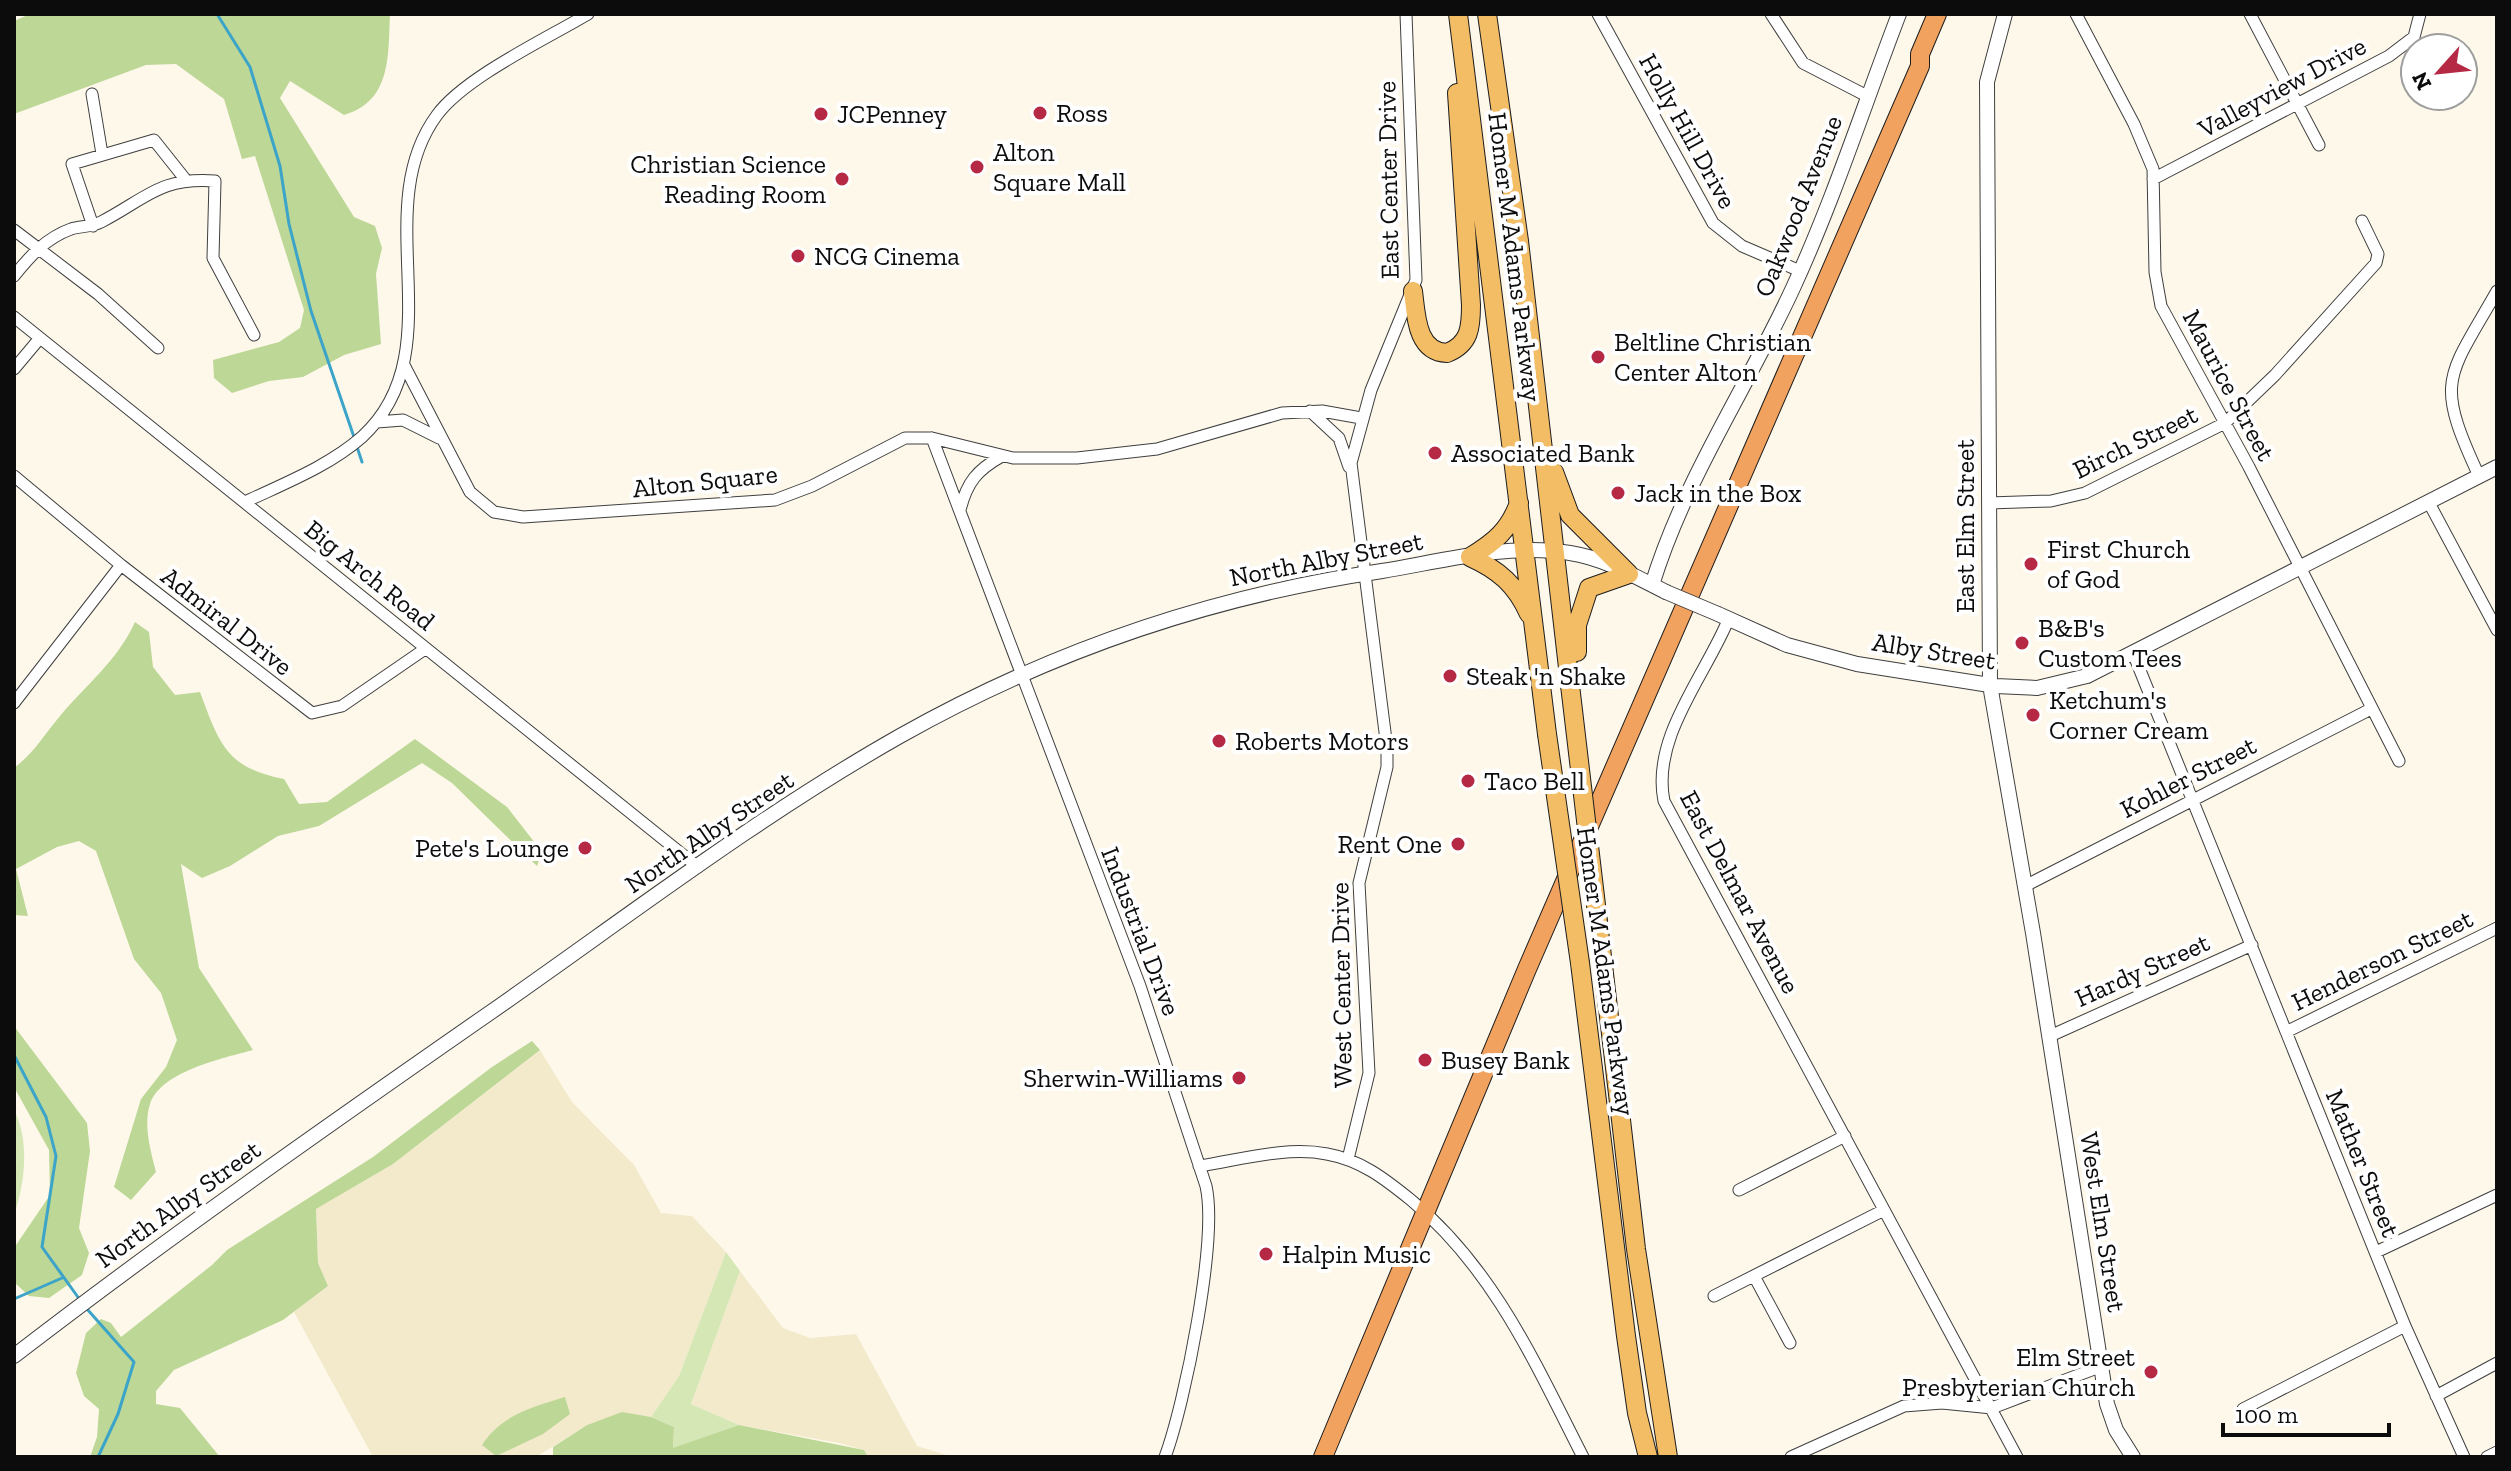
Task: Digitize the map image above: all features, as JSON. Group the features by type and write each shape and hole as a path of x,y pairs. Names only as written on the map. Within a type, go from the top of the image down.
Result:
{"highway":[{"path":"1323,1457 1527,969 1920,66 1920,54 1937,14"},
{"path":"1920,66 1928,59 1949,14"}],"main road":[{"path":"1413,291 1420,334 1426,343 1447,353 1463,344 1469,333 1471,305 1452,14"},
{"name":"Homer M Adams Parkway","path":"1458,14 1547,734 1580,963 1633,1382 1648,1457"},
{"name":"Homer M Adams Parkway","path":"1487,14 1557,552 1636,1249 1668,1457"},
{"path":"1543,438 1570,515 1629,574 1589,588 1581,604 1577,625 1576,734"},
{"path":"1470,557 1495,542 1511,524 1520,500"},
{"path":"1470,557 1496,569 1519,593 1535,625"}],"street":[{"path":"245,502 334,457 377,422 404,365 409,322 407,192 411,168 427,131 440,112 472,84 588,14"},
{"name":"East Center Drive","path":"1365,573 1351,477 1354,443 1361,418 1413,291 1417,251 1406,14"},
{"name":"Holly Hill Drive","path":"1598,14 1713,223 1742,246 1800,271"},
{"path":"1771,14 1803,63 1867,96"},
{"name":"Oakwood Avenue","path":"1652,585 1678,510 1800,271 1899,14"},
{"name":"East Elm Street","path":"2005,14 1987,82 1990,685 2050,1036"},
{"name":"Maurice Street","path":"2076,14 2149,155 2153,179 2157,292 2171,327 2225,423 2399,761"},
{"path":"2250,14 2319,145"},
{"name":"Valleyview Drive","path":"2153,179 2389,56 2409,43 2420,18"},
{"path":"92,94 102,154"},
{"path":"93,226 72,164 154,140 185,179"},
{"path":"14,276 36,250 59,234 93,226 159,187 185,179 215,181 213,258 254,335"},
{"name":"Birch Street","path":"1989,503 2051,501 2085,493 2225,423 2275,375 2376,263 2378,254 2362,221"},
{"path":"14,230 36,250 98,294 158,348"},
{"path":"2479,476 2456,421 2449,389 2453,369 2497,291"},
{"name":"Big Arch Road","path":"14,317 698,867"},
{"path":"14,369 40,338"},
{"name":"Alton Square","path":"404,365 442,440 479,503 494,512 523,517 775,500 812,486 894,442 932,438 1002,456 1058,459 1141,451 1282,413 1309,410 1361,418"},
{"path":"1309,410 1339,438 1351,477"},
{"path":"377,422 403,420 417,424 442,440"},
{"name":"Industrial Drive","path":"932,438 1022,671 1019,676 1140,986 1210,1204 1209,1229 1183,1389 1165,1457"},
{"path":"959,511 966,487 974,476 1002,456"},
{"name":"Alby Street","path":"1526,550 1594,559 1787,645 1821,656 1990,685 2051,687 2087,676 2497,467"},
{"name":"Admiral Drive","path":"14,476 121,565 312,713 342,706 425,649"},
{"path":"2428,501 2497,630"},
{"name":"North Alby Street","path":"14,1356 238,1189 698,867 850,765 1019,676 1185,614 1285,587 1526,550"},
{"path":"14,703 121,565"},
{"name":"West Center Drive","path":"1348,1159 1369,1073 1359,883 1387,757 1365,573"},
{"name":"East Delmar Avenue","path":"1724,616 1670,738 1661,773 1664,801 2017,1457"},
{"name":"Mather Street","path":"2133,653 2405,1326 2464,1457"},
{"name":"Kohler Street","path":"2025,886 2371,709"},
{"name":"Henderson Street","path":"2286,1032 2497,928"},
{"name":"Hardy Street","path":"2050,1036 2252,945"},
{"name":"West Elm Street","path":"2050,1036 2113,1423 2133,1457"},
{"path":"1739,1190 1845,1136"},
{"path":"1199,1166 1290,1152 1348,1159 1382,1176 1426,1212 1496,1292 1583,1457"},
{"path":"2376,1252 2497,1195"},
{"path":"1714,1296 1884,1210"},
{"path":"1754,1276 1790,1343"},
{"path":"2243,1409 2405,1326"},
{"path":"2436,1396 2497,1363"},
{"path":"1791,1457 1904,1406 1942,1403 1992,1408 2102,1366"},
{"path":"2487,1457 2497,1452"}],"shaded area":[{"path":"540,1050 572,1102 634,1165 661,1213 692,1216 726,1252 679,1376 651,1417 621,1413 587,1425 536,1457 373,1457 294,1312 328,1286 318,1263 316,1209 393,1164"},
{"path":"740,1271 783,1328 810,1338 856,1334 917,1446 953,1457 868,1457 864,1450 839,1443 739,1425 691,1404"}],"green space":[{"path":"30,14 390,14 384,75 371,99 360,108 344,115 290,81 280,98 354,217 375,226 382,248 376,274 381,344 344,355 303,377 269,381 232,393 214,378 213,360 279,342 300,328 304,310 255,156 242,159 224,99 176,64 146,65 14,114 14,21"},
{"path":"135,622 149,632 153,667 175,695 200,692 213,726 227,750 249,768 284,779 299,804 327,802 415,739 507,807 542,852 537,866 452,783 422,763 319,826 278,836 230,866 202,878 181,864 199,968 253,1050 195,1068 167,1083 156,1093 147,1121 156,1172 131,1200 114,1187 141,1099 166,1067 177,1040 161,993 134,959 96,851 79,841 57,847 16,869 28,916 14,915 14,768 110,660"},
{"path":"14,1026 87,1123 90,1151 79,1228 89,1253 82,1275 49,1298 29,1296 14,1282 14,1248 50,1195 49,1150 14,1087"},
{"path":"532,1041 540,1050 393,1164 316,1209 318,1263 328,1286 283,1320 174,1370 156,1391 156,1404 180,1408 220,1457 90,1457 97,1437 99,1409 84,1396 76,1373 86,1333 101,1319 111,1323 121,1337 227,1250 373,1157 492,1067"},
{"path":"14,1110 22,1135 24,1162 14,1215"},
{"path":"726,1252 740,1271 691,1404 739,1425 673,1449 674,1427 651,1417 679,1376"},
{"path":"565,1397 570,1414 543,1434 496,1456 482,1445 508,1419"},
{"path":"622,1412 651,1417 674,1427 673,1448 739,1425 864,1450 868,1457 553,1457 553,1447 587,1425"}],"waterway":[{"path":"217,14 250,67 280,166 289,224 311,311 355,440"},
{"path":"357,447 362,462"},
{"path":"14,1055 46,1117 56,1156 42,1247 80,1300"},
{"path":"14,1299 62,1278"},
{"path":"87,1309 134,1362 118,1414 98,1457"}],"place":[{"name":"Ross","path":"1040,113"},
{"name":"JCPenney","path":"821,114"},
{"name":"Alton Square Mall","path":"977,167"},
{"name":"Christian Science Reading Room","path":"842,179"},
{"name":"NCG Cinema","path":"798,256"},
{"name":"Beltline Christian Center Alton","path":"1598,357"},
{"name":"Associated Bank","path":"1435,453"},
{"name":"Jack in the Box","path":"1618,493"},
{"name":"First Church of God","path":"2031,564"},
{"name":"B&B's Custom Tees","path":"2022,643"},
{"name":"Steak 'n Shake","path":"1450,676"},
{"name":"Ketchum's Corner Cream","path":"2033,715"},
{"name":"Roberts Motors","path":"1219,741"},
{"name":"Taco Bell","path":"1468,781"},
{"name":"Rent One","path":"1458,844"},
{"name":"Pete's Lounge","path":"585,848"},
{"name":"Busey Bank","path":"1425,1060"},
{"name":"Sherwin-Williams","path":"1239,1078"},
{"name":"Halpin Music","path":"1266,1254"},
{"name":"Elm Street Presbyterian Church","path":"2151,1372"}]}
